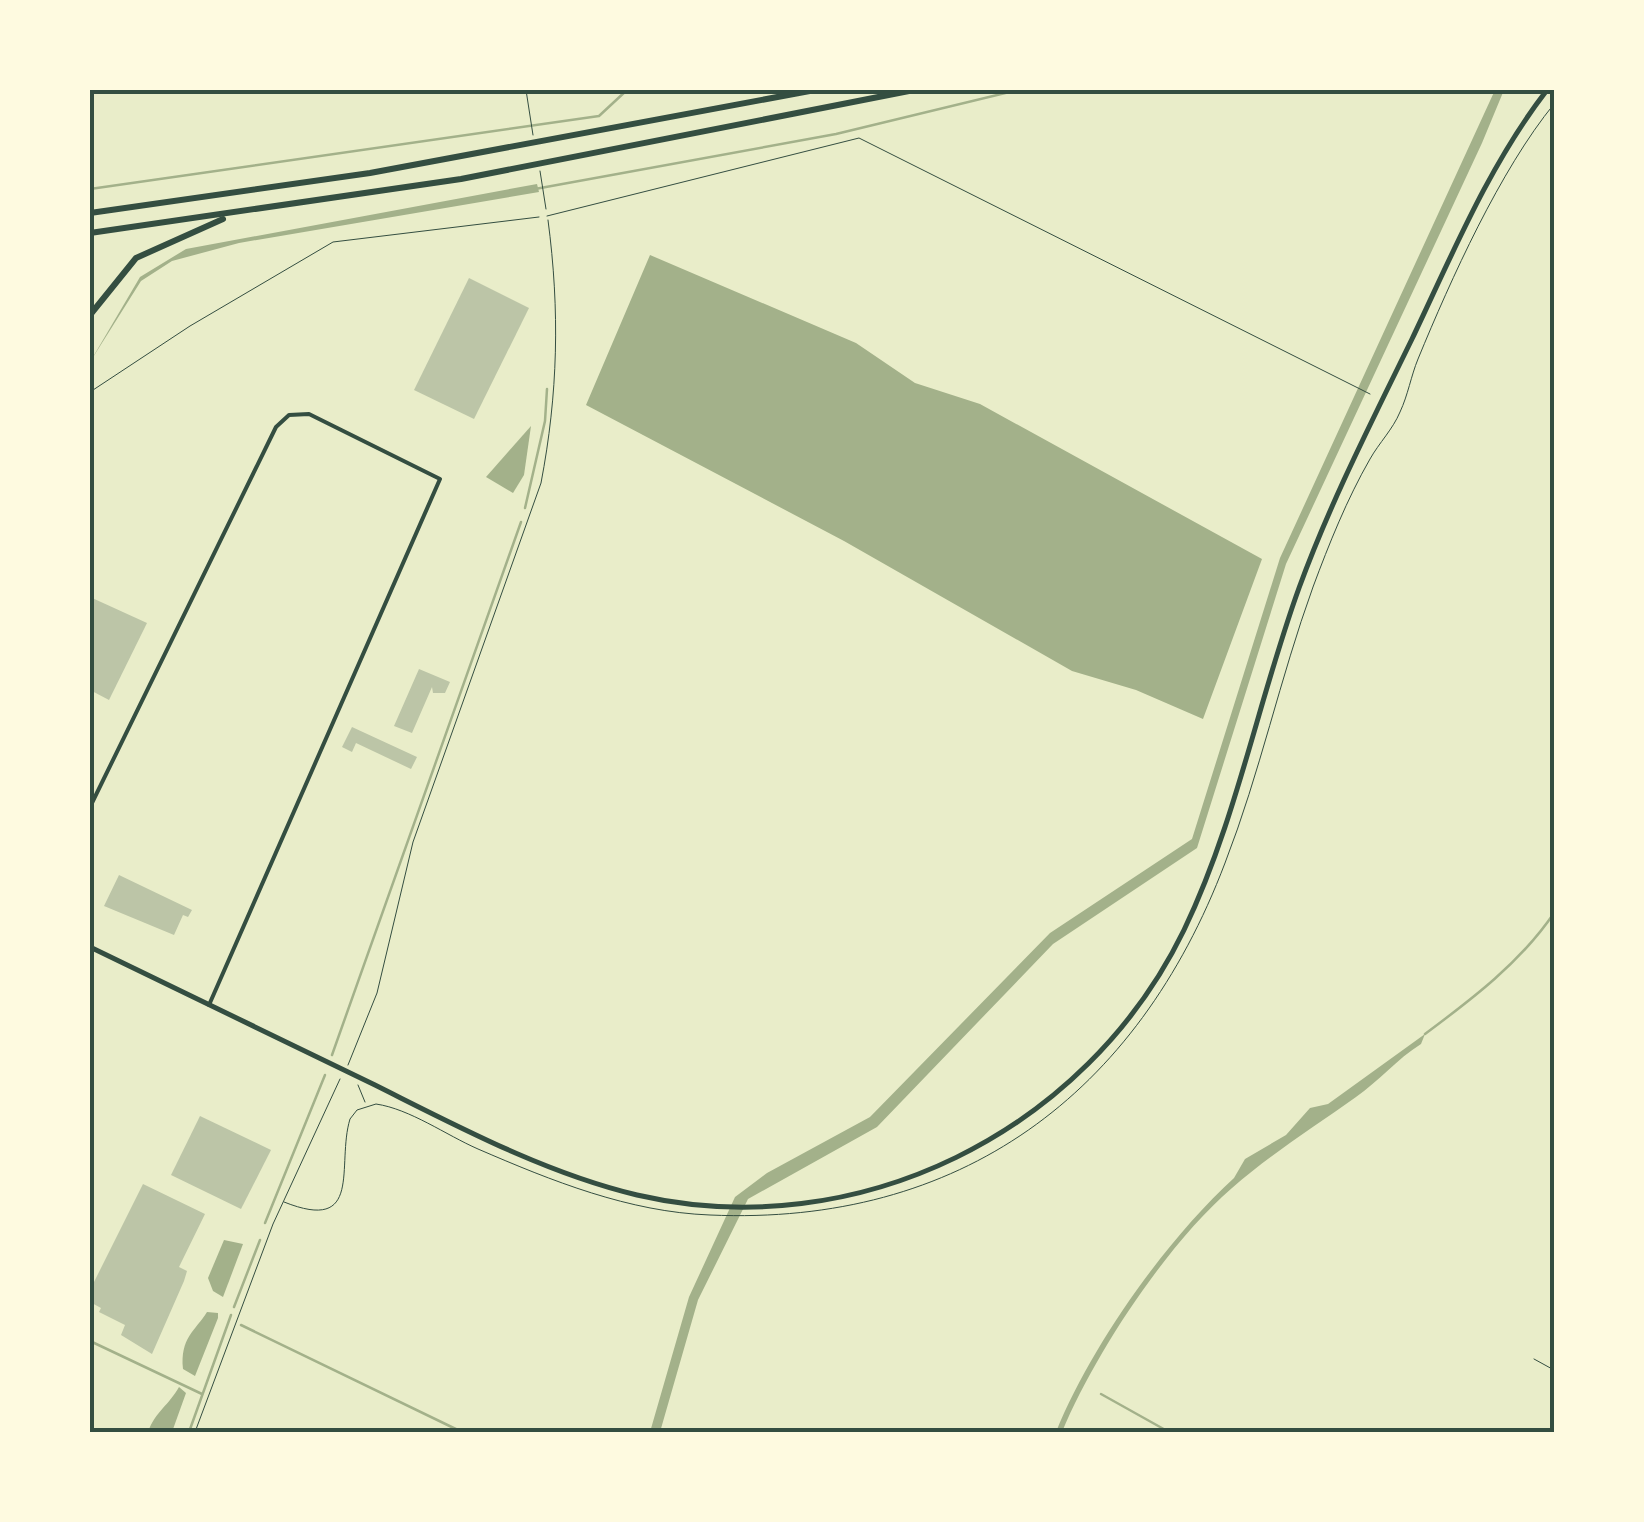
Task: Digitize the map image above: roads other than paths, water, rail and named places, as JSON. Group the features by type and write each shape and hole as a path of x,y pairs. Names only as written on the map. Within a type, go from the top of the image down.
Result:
{"highway":[{"path":"90,213 370,173 815,90"},
{"path":"90,234 461,180 914,90"},
{"path":"90,315 136,258 234,214"}],"main road":[{"path":"90,946 561,1171 636,1194 750,1207 857,1194 960,1157 1061,1091 1110,1043 1143,1000 1173,950 1206,876 1285,627 1331,509 1468,220 1547,90"}],"street":[{"path":"90,807 276,426 289,415 309,414 440,478 208,1005"}],"lane":[{"path":"548,216 859,138 1370,394"}],"waterway":[{"path":"90,189 599,116 627,90"},
{"path":"535,189 836,134 1018,90"},
{"path":"525,508 545,421 547,389"},
{"path":"332,1055 521,522"},
{"path":"1425,1034 1511,964 1554,913"},
{"path":"265,1223 325,1075"},
{"path":"234,1307 260,1240"},
{"path":"189,1432 231,1315"},
{"path":"241,1325 462,1432"},
{"path":"90,1341 202,1394"},
{"path":"1101,1394 1169,1432"}]}
